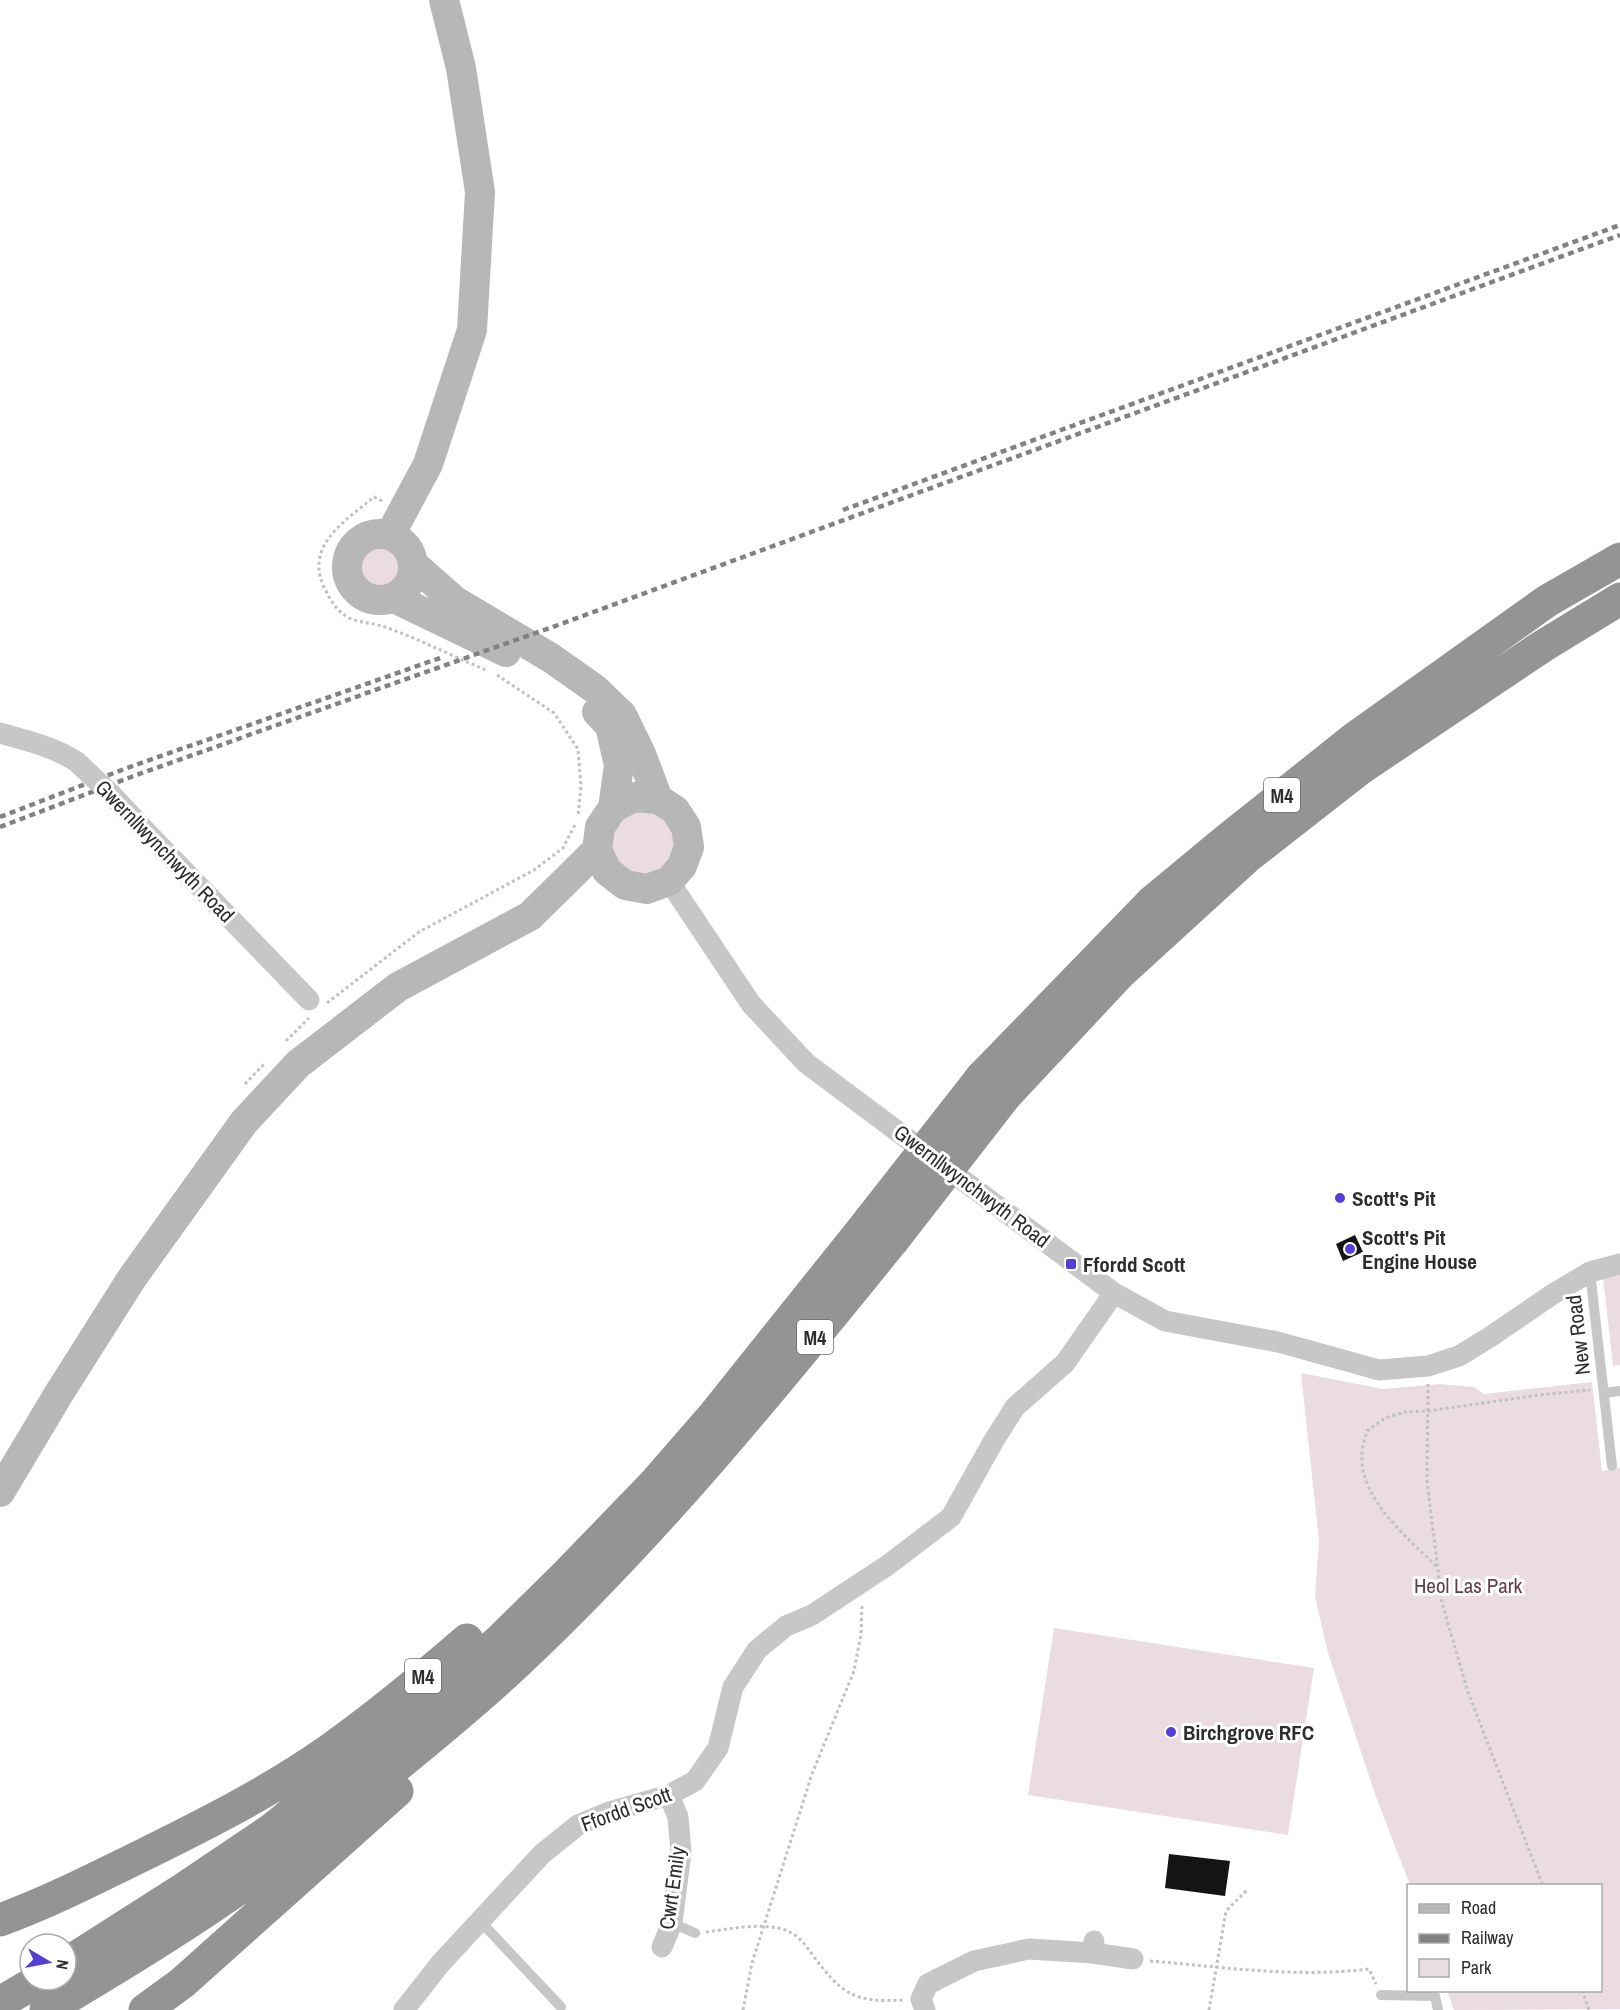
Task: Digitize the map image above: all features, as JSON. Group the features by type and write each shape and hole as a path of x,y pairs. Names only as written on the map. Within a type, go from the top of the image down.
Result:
{"highway":[{"name":"M4","path":"46,2010 111,1972 286,1853 448,1725 519,1661 588,1593 690,1484 757,1406 881,1230 993,1087 1152,902 1364,731 1547,601 1620,559"},
{"name":"M4","path":"993,1087 1247,857 1361,768 1543,646 1620,599"},
{"name":"M4","path":"0,1920 55,1898 190,1831 327,1752 451,1654 648,1478 777,1336 881,1230"},
{"name":"M4","path":"78,1956 271,1830 428,1704 499,1641 654,1484 714,1415 777,1336"},
{"name":"M4","path":"145,2010 182,1983 384,1804 519,1661"},
{"path":"0,2003 19,1992"}],"main road":[{"path":"396,523 400,540 408,549 413,564 410,582 394,598 382,601 361,595 353,588 348,578 346,568 348,557 352,548 360,540 380,533 396,523 428,464 472,330 480,192 461,68 444,0"},
{"path":"413,564 455,601 551,658 595,689 622,715 641,754 658,799"},
{"path":"394,598 544,670 590,703 610,726 619,765 613,808 600,827 597,850 606,871 625,885 647,889 669,881 682,866 689,847 686,827 675,810 658,799 634,797 613,808"},
{"path":"0,1492 132,1278 244,1122 298,1064 398,987 530,916 597,850"}],"street":[{"name":"Gwernllwynchwyth Road","path":"0,733 43,744 77,762 112,795 309,1000"},
{"name":"Gwernllwynchwyth Road","path":"669,881 751,1004 806,1063 1114,1293 1165,1321 1278,1342 1379,1370 1428,1366 1459,1356 1590,1272 1620,1264"},
{"name":"Ffordd Scott","path":"404,2010 440,1964 542,1854 578,1825 612,1811 669,1796 695,1781 718,1748 733,1687 757,1650 786,1626 858,1595 888,1565 951,1517 1015,1407 1065,1363 1114,1293"},
{"name":"Cwrt Emily","path":"662,1947 672,1923 681,1852 678,1817 669,1796"},
{"path":"923,2004 928,1984 974,1961 1029,1949 1093,1947 1133,1959"}],"lane":[{"name":"New Road","path":"1590,1272 1612,1466"},
{"name":"New Road","path":"1604,1391 1620,1390"},
{"path":"480,1921 561,2007"},
{"path":"672,1923 695,1933"},
{"path":"1381,1995 1435,1996 1438,2010"}],"path":[{"path":"309,1000 317,1011 419,932 534,870 563,848 578,819 581,786 578,749 554,713 504,678 384,627 350,619 334,607 319,578 319,557 325,542 339,526 374,497 396,523"},
{"path":"1428,1366 1427,1481 1442,1604 1468,1692 1542,1884"},
{"path":"1437,1567 1396,1527 1377,1503 1366,1481 1361,1454 1367,1431 1385,1418 1405,1412 1428,1412 1539,1395 1604,1391"},
{"path":"743,2010 752,1963 812,1774 854,1671 861,1634 858,1595"},
{"path":"1209,2010 1226,1911 1248,1889"},
{"path":"695,1933 764,1926 786,1930 801,1939 827,1975 854,1996 880,2001 923,2004"},
{"path":"1133,1959 1303,1974 1369,1969 1381,1995"},
{"path":"1583,1992 1589,2010"}],"green space":[{"path":"380,543 396,550 403,566 396,582 380,589 364,582 357,566 364,550"},
{"path":"632,811 660,814 676,838 672,857 655,872 643,874 632,872 616,858 612,847 612,835 619,821"},
{"path":"1620,1274 1620,1365 1613,1366 1603,1277"},
{"name":"Heol Las Park","path":"1301,1373 1383,1389 1440,1384 1474,1387 1484,1394 1592,1382 1602,1471 1620,1468 1620,2009 1454,2010 1447,1992 1602,1992 1602,1884 1410,1884 1376,1797 1328,1653 1315,1596 1319,1541"},
{"name":"Birchgrove RFC","path":"1054,1628 1314,1668 1288,1835 1028,1795"}],"building":[{"name":"Scott's Pit Engine House","path":"1355,1235 1363,1252 1343,1261 1336,1244"},
{"path":"1169,1854 1230,1861 1225,1896 1165,1888"}],"railway":[{"path":"843,510 1620,225"},
{"path":"0,827 131,777 558,625 1620,235"},
{"path":"0,817 127,768 443,657"}],"place":[{"name":"Scott's Pit","path":"1340,1198"},
{"name":"Scott's Pit Engine House","path":"1350,1249"},
{"name":"Ffordd Scott","path":"1071,1264"},
{"name":"Birchgrove RFC","path":"1171,1732"}]}
